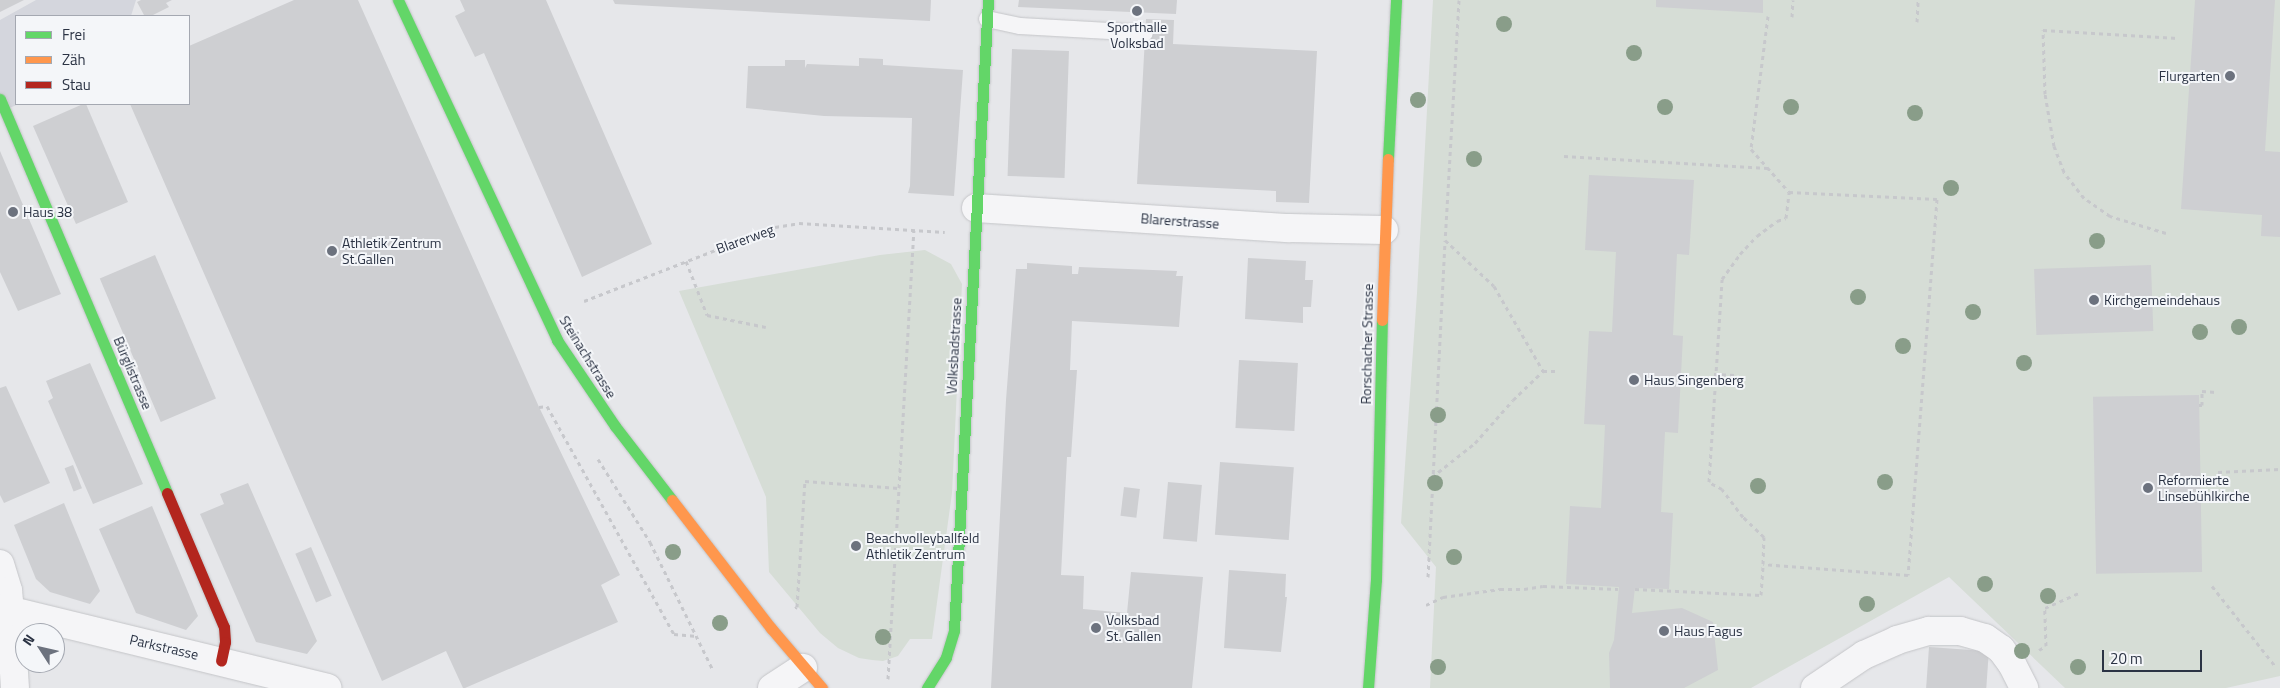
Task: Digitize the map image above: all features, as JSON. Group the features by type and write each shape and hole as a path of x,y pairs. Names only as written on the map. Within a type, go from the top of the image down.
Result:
{"main road":[{"name":"Steinachstrasse","path":"398,0 557,340 615,426 802,668 822,688"},
{"name":"Volksbadstrasse","path":"927,688 946,657 954,630 988,0"},
{"name":"Rorschacher Strasse","path":"1368,688 1376,580 1384,230 1396,0"},
{"name":"Bürglistrasse","path":"0,99 224,627 225,642 221,661"}],"street":[{"name":"Blarerstrasse","path":"976,221 1384,230"},
{"path":"0,564 8,591 5,609 15,688"},
{"name":"Parkstrasse","path":"5,609 327,688"},
{"path":"1815,688 1864,655 1897,640 1929,631 1960,631 1985,638 2001,649 2012,664 2024,688"},
{"path":"772,688 802,668"}],"lane":[{"path":"987,19 1020,26 1145,33"}],"path":[{"path":"1428,577 1458,0"},
{"path":"1792,17 1793,0"},
{"path":"1917,22 1918,0"},
{"path":"1762,564 1908,575 1937,199 1789,192 1751,148 1768,16"},
{"path":"2166,234 2110,216 2084,198 2064,172 2054,146 2045,94 2042,30 2178,38"},
{"path":"1564,156 1768,168"},
{"path":"1635,589 1761,595 1764,538 1743,517 1722,489 1708,482 1714,374 1722,279 1740,254 1757,236 1776,221 1786,218 1789,192"},
{"name":"Blarerweg","path":"584,301 775,226 798,224 914,230 976,221"},
{"path":"888,679 914,230"},
{"path":"1445,240 1494,286 1543,371"},
{"path":"686,261 707,315 766,327"},
{"path":"1432,477 1475,443 1513,400 1543,371 1556,371"},
{"path":"1714,374 1735,375"},
{"path":"2200,405 2202,405 2202,391 2216,392"},
{"path":"539,408 547,406 674,634 696,636"},
{"path":"594,452 650,542 713,670"},
{"path":"2218,472 2280,469"},
{"path":"792,610 797,606 805,482 899,488"},
{"path":"1426,605 1443,597 1500,589 1524,589 1543,586 1618,589"},
{"path":"2212,586 2276,667"},
{"path":"2012,664 2046,646 2045,608 2081,592"}],"shaded area":[{"path":"36,0 136,0 131,15 15,15 15,105 17,105 0,112 0,20"},
{"path":"1433,0 2280,0 2280,676 2226,688 2065,688 1949,577 1751,688 1430,688 1436,567 1401,523 1417,293"},
{"path":"925,250 951,264 962,284 952,493 932,639 910,639 898,656 883,661 872,660 859,658 838,648 820,633 769,572 766,497 679,291 880,255"}],"building":[{"path":"0,0 24,0 0,12"},
{"path":"141,0 172,0 166,3 169,7 153,15 144,15 137,2"},
{"name":"Athletik Zentrum St.Gallen","path":"294,0 358,0 539,407 620,575 601,585 618,622 465,688 463,688 446,651 382,681 130,105 190,105 190,46"},
{"path":"460,0 546,0 652,244 582,277 484,53 475,57 455,16 465,11"},
{"path":"613,0 931,0 930,21 615,4"},
{"name":"Sporthalle Volksbad","path":"1019,0 1177,0 1176,14 1018,7"},
{"path":"1656,0 1763,0 1763,13 1656,7"},
{"name":"Flurgarten","path":"2195,0 2275,0 2265,151 2280,152 2280,237 2261,236 2262,215 2181,209"},
{"path":"1146,19 1174,20 1173,44 1317,51 1309,203 1276,202 1276,191 1137,184"},
{"path":"1012,49 1069,51 1065,178 1008,176"},
{"path":"859,58 883,59 883,65 963,70 954,196 908,193 910,186 912,118 824,116 746,108 748,66 785,66 785,60 805,60 805,68 807,64 859,66"},
{"path":"81,105 86,105 128,202 76,224 33,126"},
{"name":"Haus 38","path":"0,151 61,294 18,311 0,272"},
{"name":"Haus Singenberg","path":"1589,175 1694,180 1689,255 1677,254 1673,335 1683,336 1678,433 1665,432 1661,512 1673,513 1669,589 1635,588 1632,613 1682,608 1713,622 1718,670 1684,688 1610,688 1609,653 1614,640 1619,587 1566,584 1570,506 1601,508 1605,425 1584,424 1589,331 1612,332 1616,252 1585,250"},
{"path":"155,255 216,399 161,422 100,278"},
{"path":"1248,258 1306,261 1305,280 1313,280 1311,307 1303,307 1303,323 1245,319"},
{"path":"1027,263 1072,266 1072,274 1078,274 1079,267 1177,271 1176,276 1183,276 1179,327 1072,321 1070,370 1077,370 1071,457 1067,457 1061,575 1084,576 1083,609 1127,613 1131,572 1203,577 1192,688 991,688 1006,400 1016,269 1027,269"},
{"name":"Kirchgemeindehaus","path":"2151,265 2153,331 2036,335 2034,269"},
{"path":"1239,360 1298,363 1294,431 1235,428"},
{"path":"90,363 143,484 93,504 48,401 53,398 46,381"},
{"path":"6,386 50,483 4,503 0,495 0,388"},
{"name":"Reformierte Linsebühlkirche","path":"2199,395 2202,572 2096,574 2093,397"},
{"path":"1220,462 1294,467 1289,540 1215,535"},
{"path":"73,465 82,488 74,492 65,468"},
{"path":"1168,482 1202,485 1197,542 1163,539"},
{"path":"248,483 317,641 307,654 256,642 200,514 224,504 220,494"},
{"path":"1124,487 1140,489 1136,518 1120,516"},
{"path":"64,503 100,591 90,604 50,592 36,579 14,525"},
{"path":"152,506 198,616 186,630 136,613 99,529"},
{"path":"311,547 332,596 316,602 295,554"},
{"path":"1229,570 1286,574 1285,597 1287,597 1281,652 1224,648"},
{"path":"1929,647 1989,651 1986,688 1926,688"}],"traffic: fast":[{"path":"398,0 557,340 615,426 672,500"},
{"path":"927,688 946,657 954,630 988,0"},
{"path":"1388,159 1396,0"},
{"path":"0,99 167,493"},
{"path":"1368,688 1376,580 1382,320"}],"traffic: slow":[{"path":"1382,320 1388,159"},
{"path":"672,500 771,628 822,688"}],"traffic: jam":[{"path":"167,493 224,627 225,642 221,661"}],"place":[{"name":"Sporthalle Volksbad","path":"1137,11"},
{"name":"Flurgarten","path":"2230,76"},
{"name":"Haus 38","path":"13,212"},
{"name":"Athletik Zentrum St.Gallen","path":"332,251"},
{"name":"Kirchgemeindehaus","path":"2094,300"},
{"name":"Haus Singenberg","path":"1634,380"},
{"name":"Reformierte Linsebühlkirche","path":"2148,488"},
{"name":"Beachvolleyballfeld Athletik Zentrum","path":"856,546"},
{"name":"Volksbad St. Gallen","path":"1096,628"},
{"name":"Haus Fagus","path":"1664,631"}]}
